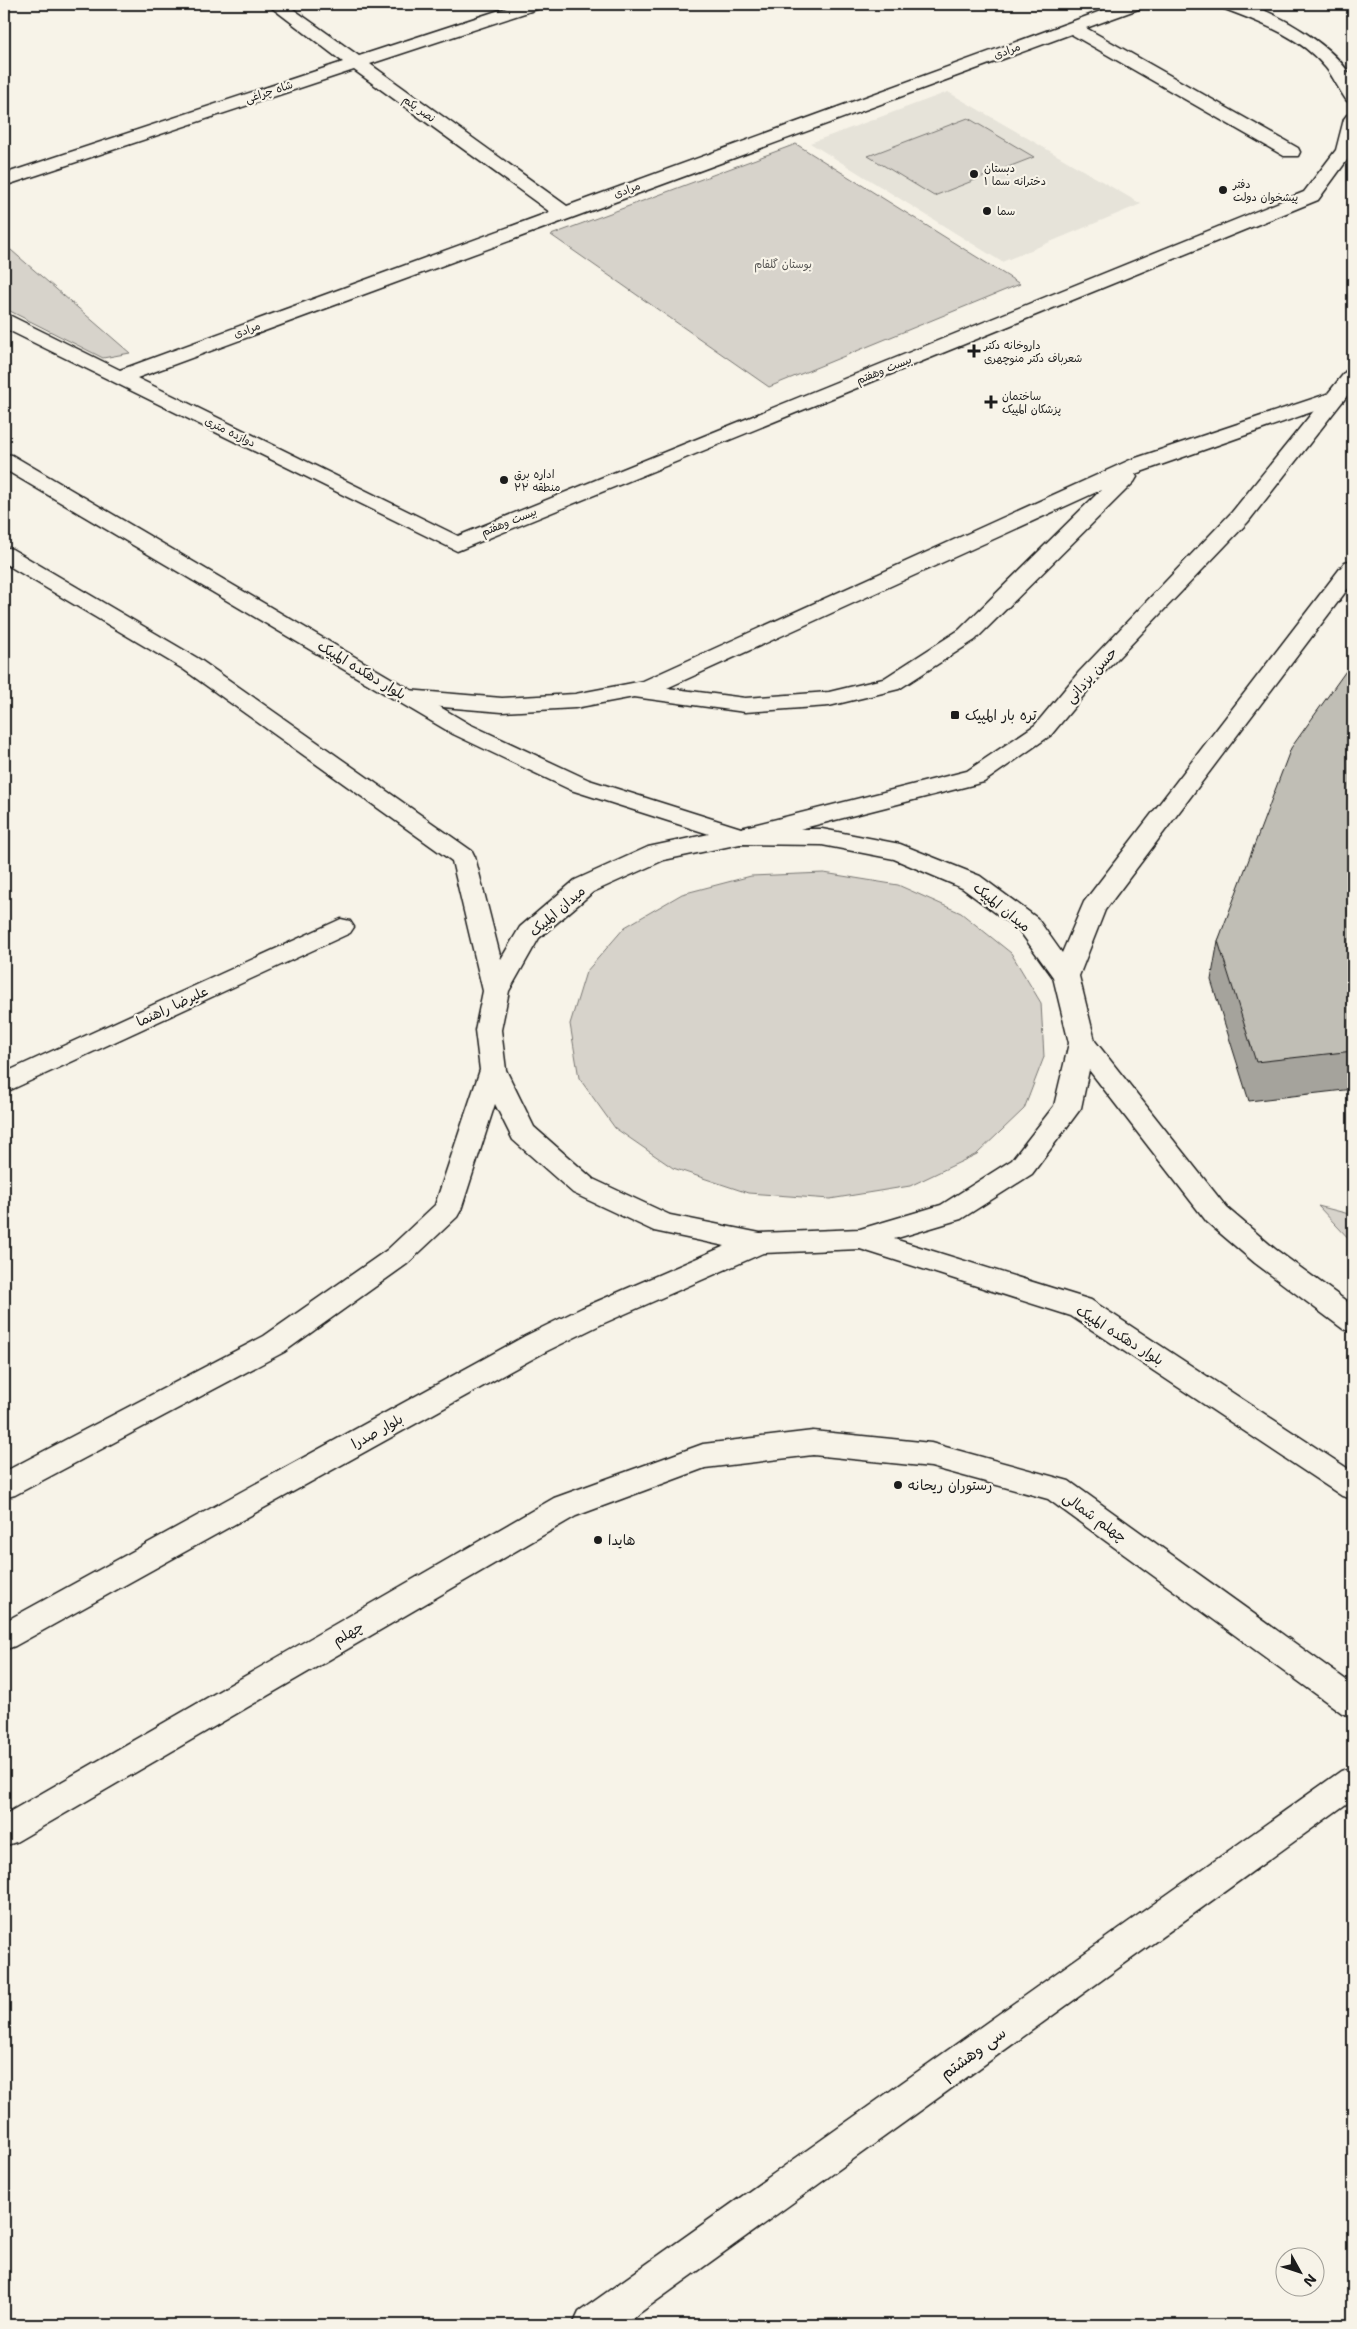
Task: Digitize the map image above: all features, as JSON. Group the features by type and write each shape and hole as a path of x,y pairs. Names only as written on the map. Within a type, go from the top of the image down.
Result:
{"street":[{"name":"نصر یکم","path":"275,4 564,213"},
{"name":"شاه چراغی","path":"4,180 534,4"},
{"name":"مرادی","path":"119,376 1135,4"},
{"path":"1228,4 1273,20 1320,50 1345,79 1353,97"},
{"path":"1072,27 1290,152"},
{"name":"بیست وهفتم","path":"457,544 1311,196 1346,150 1353,119"},
{"name":"دوازده متری","path":"4,320 457,544"},
{"name":"حسن یزدانی","path":"740,836 975,777 1043,730 1088,677 1240,517 1353,375"},
{"path":"407,697 502,705 574,701 649,687 1138,465 1336,396"},
{"name":"بلوار دهکده المپیک","path":"4,460 461,729 580,785 740,836"},
{"path":"631,690 745,705 829,699 891,684 966,636 1138,465"},
{"path":"4,554 192,664 463,857 496,991"},
{"path":"1066,976 1094,908 1353,567"},
{"name":"میدان المپیک","path":"740,836 822,837 900,852 971,882 1028,924 1066,976 1082,1043 1068,1108 1022,1167 951,1212 860,1239 760,1243 664,1224 583,1186 523,1132 492,1070 488,1030 496,991 529,933 584,886 657,853 740,836"},
{"name":"علیرضا راهنما","path":"4,1084 340,927"},
{"path":"1082,1043 1217,1215 1265,1256 1353,1321"},
{"path":"4,1486 274,1344 397,1257 447,1210 492,1070"},
{"name":"بلوار دهکده المپیک","path":"860,1239 1081,1308 1353,1487"},
{"name":"بلوار صدرا","path":"4,1637 535,1344 592,1316 760,1243"},
{"name":"چهلم شمالی","path":"703,1456 813,1443 931,1455 1058,1490 1353,1703"},
{"name":"چهلم","path":"4,1832 565,1507 703,1456"},
{"name":"سی وهشتم","path":"592,2325 1353,1781"}],"shaded area":[{"name":"دبستان دخترانه سما ۱","path":"948,92 1141,204 1002,262 810,143"}],"green space":[{"path":"968,118 1034,157 934,196 868,156"},
{"name":"بوستان گلفام","path":"796,144 1020,284 769,387 551,235"},
{"path":"4,244 130,353 103,358 4,308"},
{"path":"824,873 898,885 961,913 1011,953 1041,1003 1044,1057 1024,1109 977,1154 910,1186 830,1199 748,1193 673,1168 615,1128 579,1078 570,1024 586,972 625,927 682,894 751,876"},
{"path":"1318,1206 1353,1215 1353,1243"}],"building":[{"path":"1353,661 1353,1051 1256,1062 1218,941 1291,748"}],"place":[{"name":"دبستان دخترانه سما ۱","path":"974,174"},
{"name":"دفتر پیشخوان دولت","path":"1223,190"},
{"name":"سما","path":"987,211"},
{"name":"داروخانه دکتر شعرباف دکتر منوچهری","path":"974,351"},
{"name":"ساختمان پزشکان المپیک","path":"991,402"},
{"name":"اداره برق منطقه ۲۲","path":"504,480"},
{"name":"تره بار المپیک","path":"955,715"},
{"name":"رستوران ریحانه","path":"898,1485"},
{"name":"هایدا","path":"598,1540"}]}
